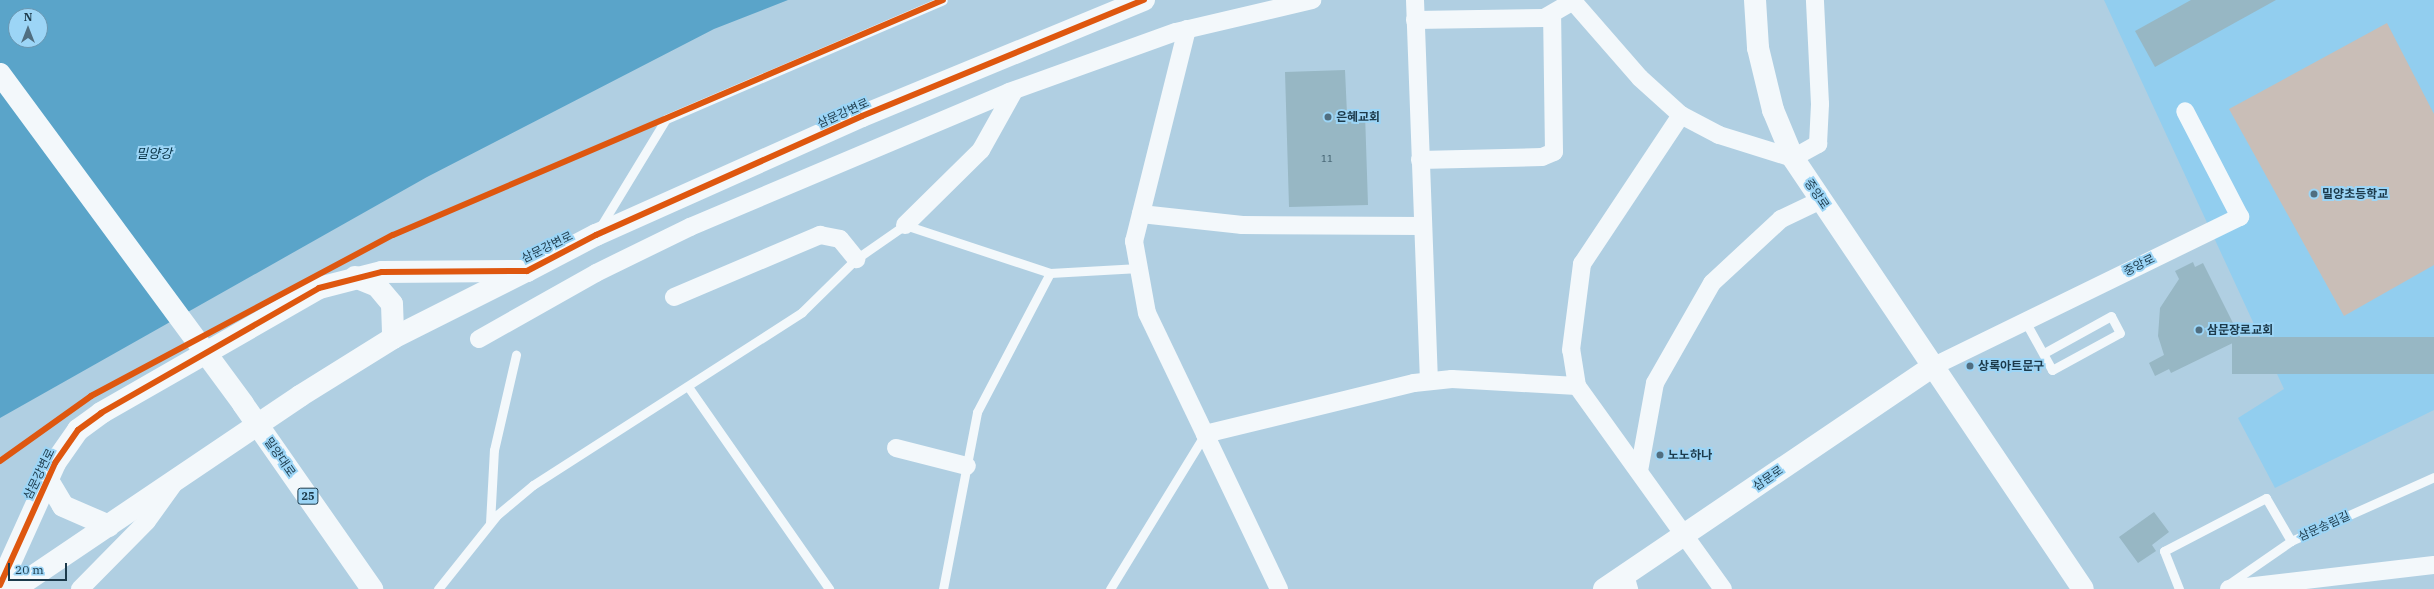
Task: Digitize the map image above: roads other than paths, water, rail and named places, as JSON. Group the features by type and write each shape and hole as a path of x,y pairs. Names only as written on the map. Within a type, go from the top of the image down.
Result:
{"street":[{"name":"삼문강변로","path":"0,585 47,479 66,444 101,413 319,288 355,277 416,269 527,271 596,235 862,116 1144,0"},
{"path":"479,338 596,273 690,227 1014,91 1187,30 1312,0"},
{"path":"1415,0 1422,226 1429,381"},
{"name":"중앙로","path":"1755,0 1758,48 1764,75 1773,110 1793,158 1932,367 2083,589"},
{"path":"1416,20 1492,21 1552,15 1572,1 1640,78 1681,115 1719,135 1793,158 1818,144 1820,104 1814,0"},
{"path":"1420,160 1542,158 1554,152 1552,15"},
{"path":"1187,30 1134,241 1146,313 1280,589"},
{"name":"밀양대로","path":"0,74 259,426 372,589"},
{"path":"905,225 982,150 1014,91"},
{"name":"중앙로","path":"1932,367 2240,217 2185,111"},
{"path":"1681,115 1582,264 1571,350 1577,386 1685,534 1723,589"},
{"path":"1639,471 1655,383 1712,283 1781,219 1821,200"},
{"path":"1141,214 1242,225 1422,226"},
{"path":"674,297 820,235 840,239 856,259"},
{"path":"14,589 394,338 527,271"},
{"path":"355,277 376,286 392,304 394,338"},
{"name":"삼문로","path":"1604,589 1627,582 1685,534 1932,367"},
{"path":"1205,434 1429,381 1452,379 1577,386"},
{"path":"896,448 967,466"},
{"path":"47,479 63,506 109,526"},
{"path":"83,588 147,521 175,482"},
{"path":"2229,589 2434,565"}],"lane":[{"path":"596,235 666,119 943,0"},
{"path":"438,589 490,523 533,485 689,388 802,312 856,259 905,225 1050,273 1139,268"},
{"path":"943,589 977,412 1050,273"},
{"path":"2025,321 2052,370 2120,333 2111,316 2044,353"},
{"path":"490,523 494,450 516,355"},
{"path":"689,388 829,589"},
{"path":"1110,589 1205,434"},
{"name":"삼문송림길","path":"2222,589 2291,541 2434,477"},
{"path":"2179,589 2164,550 2266,498 2291,541"}],"water":[{"name":"밀양강","path":"0,0 788,0 714,29 427,177 0,418"}],"place":[{"name":"은혜교회","path":"1328,117"},
{"name":"밀양초등학교","path":"2314,194"},
{"name":"삼문장로교회","path":"2199,330"},
{"name":"상록아트문구","path":"1970,366"},
{"name":"노노하나","path":"1660,455"}]}
